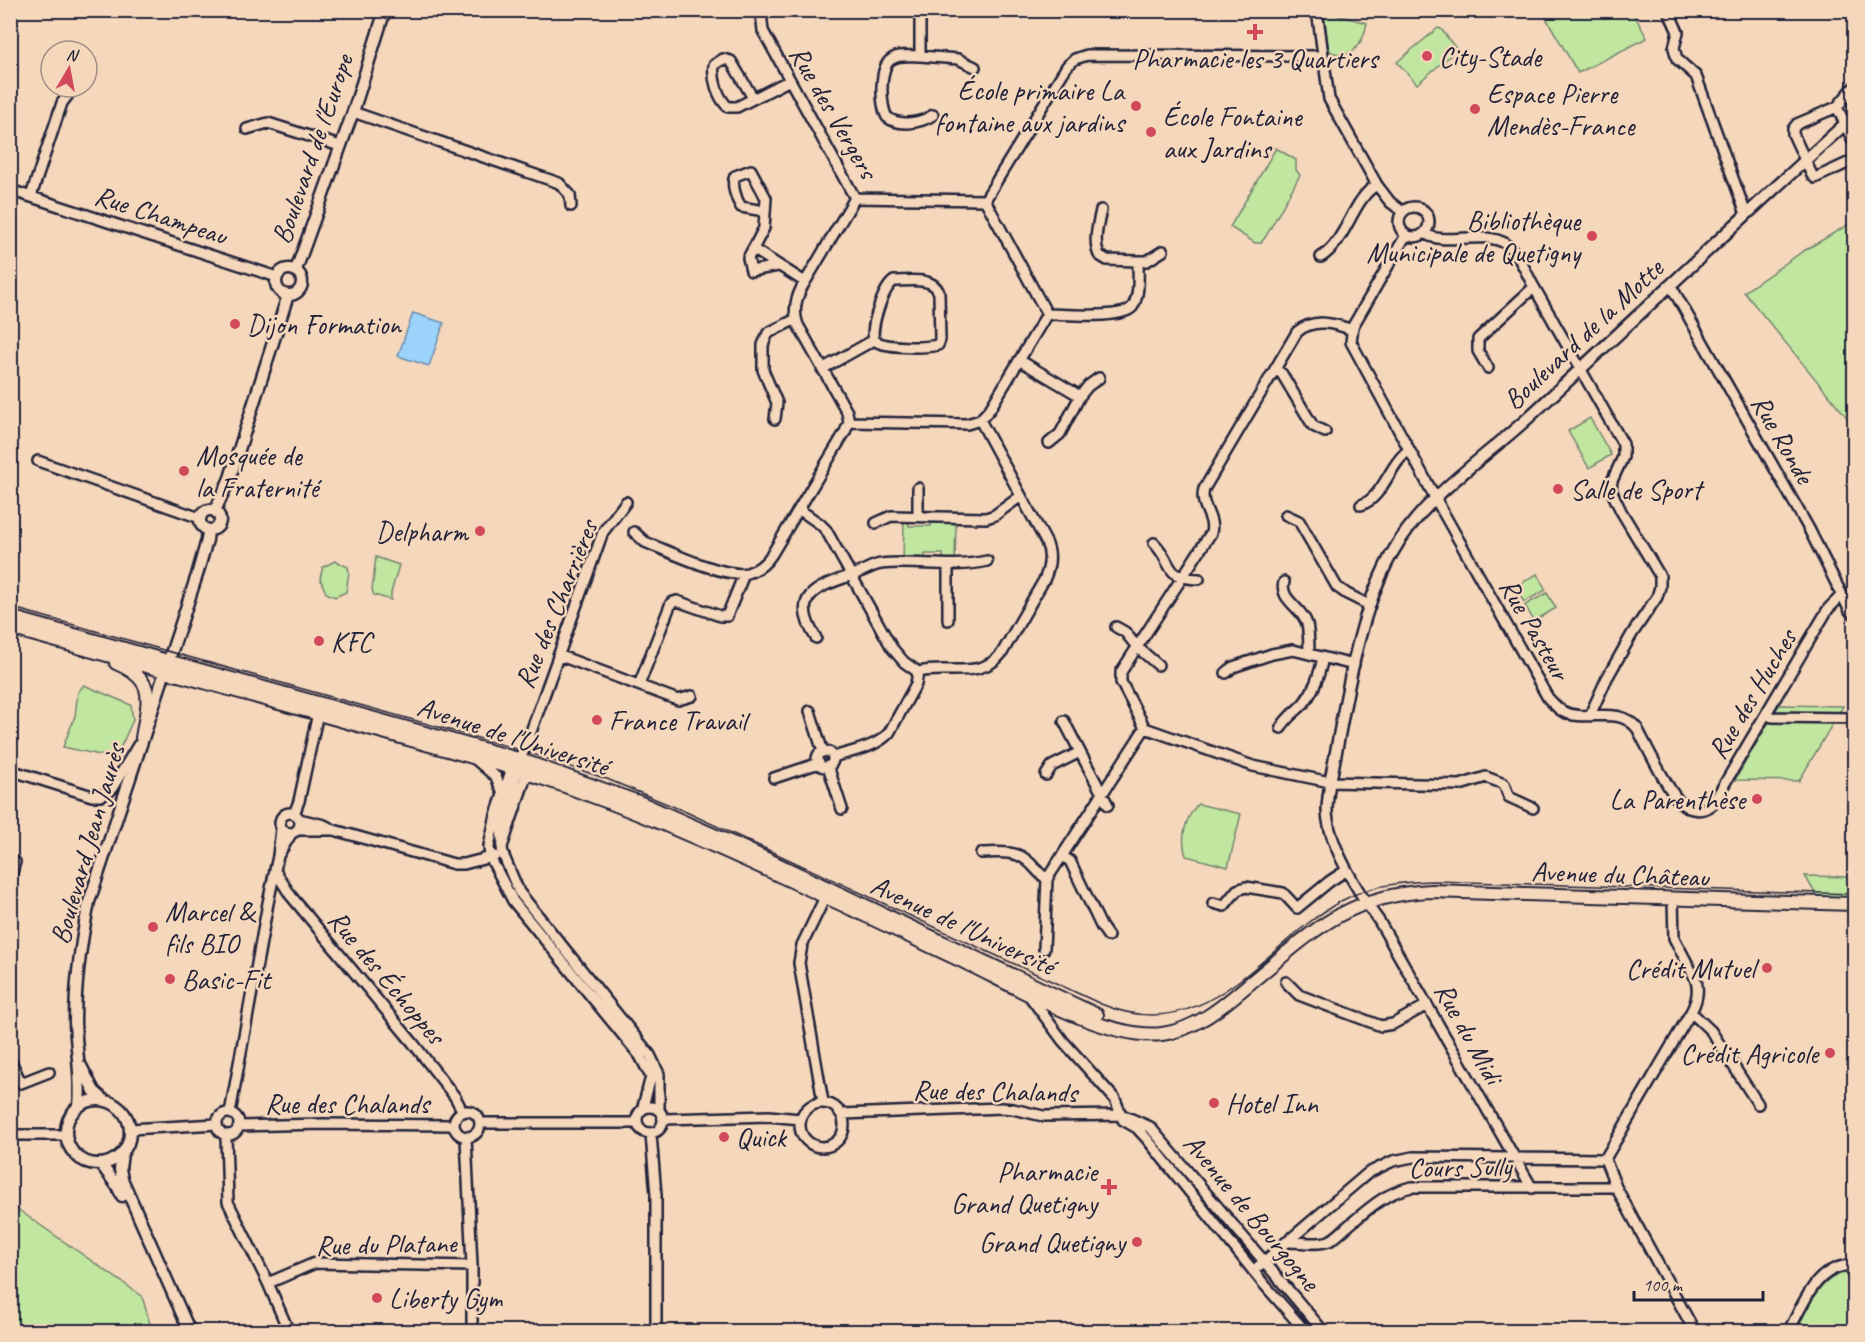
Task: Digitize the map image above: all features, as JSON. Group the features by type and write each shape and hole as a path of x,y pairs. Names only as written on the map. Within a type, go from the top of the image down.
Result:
{"main road":[{"name":"Avenue de l'Université","path":"10,617 318,713 473,756 518,764"},
{"name":"Avenue de l'Université","path":"10,628 82,648 168,666 518,764 641,802 1026,992 1108,1028 1144,1035 1179,1030 1195,1023"},
{"path":"82,648 135,672 143,680 149,696 142,738"},
{"name":"Avenue du Château","path":"1195,1023 1227,1004 1324,923 1365,902 1384,897 1431,891 1854,904"},
{"name":"Avenue de l'Université","path":"827,893 1108,1019 1133,1026 1157,1028 1195,1023"}],"street":[{"name":"Boulevard de l'Europe","path":"296,270 353,112 385,10"},
{"path":"920,10 920,56"},
{"path":"1317,10 1329,99 1377,185 1390,202 1403,212"},
{"path":"1668,10 1678,32 1674,48 1677,59 1696,76 1746,214"},
{"name":"Rue des Vergers","path":"761,11 763,31 855,198 985,200"},
{"path":"933,115 923,122 897,122 889,119 883,110 883,76 886,63 894,57 920,56 958,59 975,67"},
{"path":"1047,314 985,200 1067,66 1075,59 1087,56 1322,57"},
{"path":"753,98 728,60 723,59 714,65 718,93 724,104 732,108 753,98 790,80"},
{"path":"1854,87 1837,107 1797,124 1793,129 1805,161 1812,175 1817,178 1854,160"},
{"path":"31,196 65,99"},
{"path":"1837,107 1850,120 1854,143"},
{"path":"353,112 559,183 570,195 571,206"},
{"name":"Boulevard de la Motte","path":"1365,902 1338,851 1328,822 1327,811 1330,782 1354,665 1370,605 1392,553 1407,529 1436,498 1528,418 1850,120"},
{"path":"247,129 268,123 340,146"},
{"path":"764,211 741,207 733,183 735,176 747,170 753,171 766,196 764,228 748,258 749,268 752,271 778,266"},
{"path":"1321,257 1332,250 1367,192 1377,185"},
{"name":"Rue Champeau","path":"10,190 277,277"},
{"path":"639,686 672,603 677,601 720,616 727,616 742,574 755,570 767,561 800,510 849,422 847,412 796,319 796,300 855,198"},
{"path":"1414,207 1424,210 1429,220 1425,233 1415,238 1402,232 1399,223 1403,212 1414,207"},
{"path":"1101,210 1097,228 1099,255 1107,260 1148,261 1163,251"},
{"path":"1425,233 1434,238 1496,239 1512,249 1623,444 1623,457 1612,481 1611,490 1660,576 1660,581 1657,597 1632,634 1607,678 1590,715"},
{"path":"1406,235 1352,330 1324,323 1304,327 1293,337 1204,489 1203,501 1212,521 1212,531 1121,672 1120,679 1145,728 1253,766 1330,782 1460,785 1486,777 1504,784 1509,797 1533,808"},
{"path":"753,249 805,282"},
{"path":"1047,314 1115,315 1128,312 1134,304 1137,292 1138,261"},
{"path":"287,268 296,270 302,276 303,285 298,292 288,295 278,289 277,277 287,268"},
{"path":"894,281 918,281 929,282 937,287 940,340 938,345 887,345 874,340 874,326 888,285 894,281"},
{"name":"Rue Ronde","path":"1671,286 1809,529 1854,614"},
{"path":"1488,368 1478,351 1478,339 1534,287"},
{"path":"214,511 230,478 288,295"},
{"path":"849,422 967,424 980,420 990,409 1047,314"},
{"path":"776,419 777,403 763,370 763,345 768,333 796,319"},
{"name":"Rue Pasteur","path":"1352,330 1350,338 1352,347 1548,698 1560,710 1574,715 1616,715 1632,723 1676,798 1683,805 1697,810"},
{"path":"822,369 874,340"},
{"path":"1019,360 1080,396"},
{"path":"1275,369 1282,374 1313,426 1325,432"},
{"path":"1049,443 1059,434 1080,396 1099,378"},
{"path":"800,510 823,527 891,648 904,662 918,672 931,669 977,669 994,661 1002,653 1044,580 1050,562 1049,548 980,420"},
{"path":"1361,505 1374,498 1399,457 1409,450"},
{"path":"38,461 200,518"},
{"path":"918,488 918,516"},
{"path":"876,523 891,516 986,518 995,515 1021,496"},
{"name":"Rue des Charrières","path":"518,764 603,532 626,502"},
{"path":"205,511 214,511 221,518 219,525 214,530 202,527 200,518 205,511"},
{"path":"1287,515 1299,521 1337,587 1370,605"},
{"path":"168,666 204,553 208,530"},
{"name":"Rue des Charrières","path":"634,532 645,542 723,571 742,574"},
{"path":"1154,543 1163,552 1172,571 1182,578 1199,579"},
{"path":"816,638 808,625 805,604 807,598 839,579 881,564 968,565 987,561"},
{"path":"948,565 948,620"},
{"path":"1284,582 1283,591 1307,623 1309,654"},
{"name":"Rue des Huches","path":"1697,810 1712,805 1828,609 1842,594"},
{"path":"1116,627 1125,632 1137,647 1158,664"},
{"path":"1226,673 1233,667 1293,650 1354,665"},
{"path":"558,655 678,700 692,696"},
{"path":"1281,728 1284,721 1300,707 1313,689 1323,658"},
{"name":"Boulevard Jean Jaurès","path":"79,1106 81,1093 75,1023 80,942 89,902 142,738 168,666"},
{"path":"833,757 876,744 889,733 916,684 918,672"},
{"path":"810,711 823,752"},
{"path":"278,856 300,825 297,817 299,801 318,713"},
{"path":"1766,714 1772,717 1854,718"},
{"path":"1064,722 1107,804"},
{"path":"1044,950 1047,879 1145,728"},
{"path":"10,770 92,796 101,796 115,786 118,776 142,738"},
{"path":"833,757 829,752 819,755 842,809"},
{"path":"1046,774 1052,766 1080,752"},
{"path":"473,756 494,774 503,794"},
{"path":"774,778 832,762 833,757"},
{"path":"518,764 501,826 502,850 519,892 650,1055 659,1074 661,1114 661,1129 651,1134 641,1130 637,1123 651,1077 640,1056 513,901 490,857 491,834 503,794 518,764"},
{"path":"230,1113 278,856 280,823 283,816 289,813 334,830 454,864 464,864 490,857 502,850"},
{"path":"281,829 285,833 334,830"},
{"path":"981,853 1020,856 1028,861 1038,874 1047,879"},
{"path":"1062,856 1070,861 1108,936"},
{"path":"10,880 15,862"},
{"path":"1213,903 1224,906 1237,890 1246,887 1282,893 1298,908 1347,870"},
{"name":"Rue des Échoppes","path":"275,871 291,896 413,1043 463,1112"},
{"path":"823,1102 799,963 802,945 827,893"},
{"path":"1673,900 1674,938 1698,983 1697,997 1691,1012 1605,1159 1616,1187 1695,1332"},
{"name":"Rue du Midi","path":"1365,902 1379,921 1532,1188"},
{"path":"1286,982 1299,995 1381,1026 1393,1024 1427,1005"},
{"path":"1026,992 1063,1041 1115,1099 1122,1118"},
{"path":"1691,1012 1711,1031 1758,1104"},
{"path":"10,1059 21,1083 49,1072"},
{"path":"78,1060 94,1091 105,1101"},
{"path":"122,1153 116,1159 101,1164 91,1163 73,1153 66,1135 68,1119 79,1106 87,1102 105,1101 114,1104 127,1119 129,1138 122,1153 120,1169 122,1179 190,1332"},
{"path":"823,1102 829,1103 842,1116 843,1132 834,1144 815,1146 804,1138 800,1119 809,1107 823,1102"},
{"path":"642,1110 650,1107 661,1114 768,1116 800,1119"},
{"path":"842,1116 936,1107 948,1111"},
{"name":"Rue des Chalands","path":"948,1111 1002,1108 1043,1116 1111,1115"},
{"path":"842,1116 864,1117 946,1113 948,1111"},
{"path":"463,1112 474,1113 480,1123 476,1134 466,1137 458,1133 454,1125 456,1117 463,1112"},
{"path":"230,1113 238,1119 240,1126 236,1132 226,1136 220,1133 217,1124 221,1116 230,1113"},
{"name":"Avenue de Bourgogne","path":"1111,1115 1122,1118 1143,1130 1324,1332"},
{"path":"480,1123 637,1123"},
{"path":"129,1129 217,1124"},
{"name":"Rue des Chalands","path":"240,1126 454,1125"},
{"name":"Avenue de Bourgogne","path":"1143,1130 1253,1271 1306,1332"},
{"name":"Avenue de Bourgogne","path":"1143,1130 1145,1145 1187,1195 1208,1225 1300,1332"},
{"path":"651,1134 656,1195 656,1332"},
{"path":"10,1135 66,1135"},
{"path":"226,1136 228,1202 268,1283 289,1332"},
{"path":"466,1137 472,1266 472,1332"},
{"name":"Cours Sully","path":"1253,1271 1368,1173 1393,1161 1413,1157 1605,1159"},
{"path":"101,1164 117,1186 182,1332"},
{"name":"Cours Sully","path":"1286,1242 1318,1244 1330,1240 1374,1203 1396,1190 1412,1187 1616,1187"},
{"name":"Rue du Platane","path":"268,1283 315,1263 472,1266"},
{"name":"Avenue de Bourgogne","path":"1263,1263 1317,1332"},
{"path":"1788,1332 1820,1278 1836,1267 1854,1265"}],"green space":[{"path":"1542,11 1632,11 1647,38 1578,73"},
{"path":"1324,12 1367,23 1360,43 1351,52 1339,54 1331,52 1328,46"},
{"name":"City-Stade","path":"1438,28 1457,50 1417,84 1397,62"},
{"path":"1276,148 1296,160 1296,170 1300,175 1266,236 1261,243 1255,243 1230,227"},
{"path":"1854,221 1854,426 1744,292 1802,252"},
{"path":"1590,418 1611,455 1589,468 1568,431"},
{"path":"904,520 908,520 909,526 931,526 931,520 956,521 955,562 943,562 943,554 925,554 924,561 903,561"},
{"path":"376,557 399,565 391,600 374,595 372,590"},
{"path":"335,561 348,567 349,572 346,592 335,597 326,593 320,578 323,567"},
{"path":"1537,574 1546,590 1524,602 1515,587"},
{"path":"1547,593 1556,608 1534,621 1525,605"},
{"path":"84,685 131,705 133,720 117,755 109,757 63,747 75,716 78,692"},
{"path":"1779,705 1843,706 1799,781 1735,780"},
{"path":"1198,804 1241,814 1228,867 1186,856 1185,828"},
{"path":"1805,876 1854,877 1854,899 1818,898"},
{"path":"10,1204 142,1296 152,1331 11,1331"},
{"path":"1854,1273 1854,1331 1795,1331 1820,1288 1835,1276"}],"water":[{"path":"413,313 444,323 429,366 398,356"}],"waterway":[{"path":"260,10 268,10"}],"tram line":[{"path":"10,607 524,751 607,779 684,811 1101,1004 1139,1014 1172,1013 1203,1003 1231,987 1312,920 1341,901 1363,891 1386,885 1434,881 1854,894"}],"place":[{"name":"Pharmacie les 3 Quartiers","path":"1255,32"},
{"name":"City-Stade","path":"1427,56"},
{"name":"École primaire La fontaine aux jardins","path":"1136,106"},
{"name":"Espace Pierre Mendès-France","path":"1475,109"},
{"name":"École Fontaine aux Jardins","path":"1151,132"},
{"name":"Bibliothèque Municipale de Quetigny","path":"1592,236"},
{"name":"Dijon Formation","path":"235,324"},
{"name":"Mosquée de la Fraternité","path":"184,471"},
{"name":"Salle de Sport","path":"1558,489"},
{"name":"Delpharm","path":"480,531"},
{"name":"KFC","path":"319,641"},
{"name":"France Travail","path":"597,720"},
{"name":"La Parenthèse","path":"1757,799"},
{"name":"Marcel & fils BIO","path":"153,927"},
{"name":"Crédit Mutuel","path":"1767,968"},
{"name":"Basic-Fit","path":"170,979"},
{"name":"Crédit Agricole","path":"1830,1053"},
{"name":"Hotel Inn","path":"1214,1103"},
{"name":"Quick","path":"724,1137"},
{"name":"Pharmacie Grand Quetigny","path":"1109,1187"},
{"name":"Grand Quetigny","path":"1137,1242"},
{"name":"Liberty Gym","path":"377,1298"}]}
